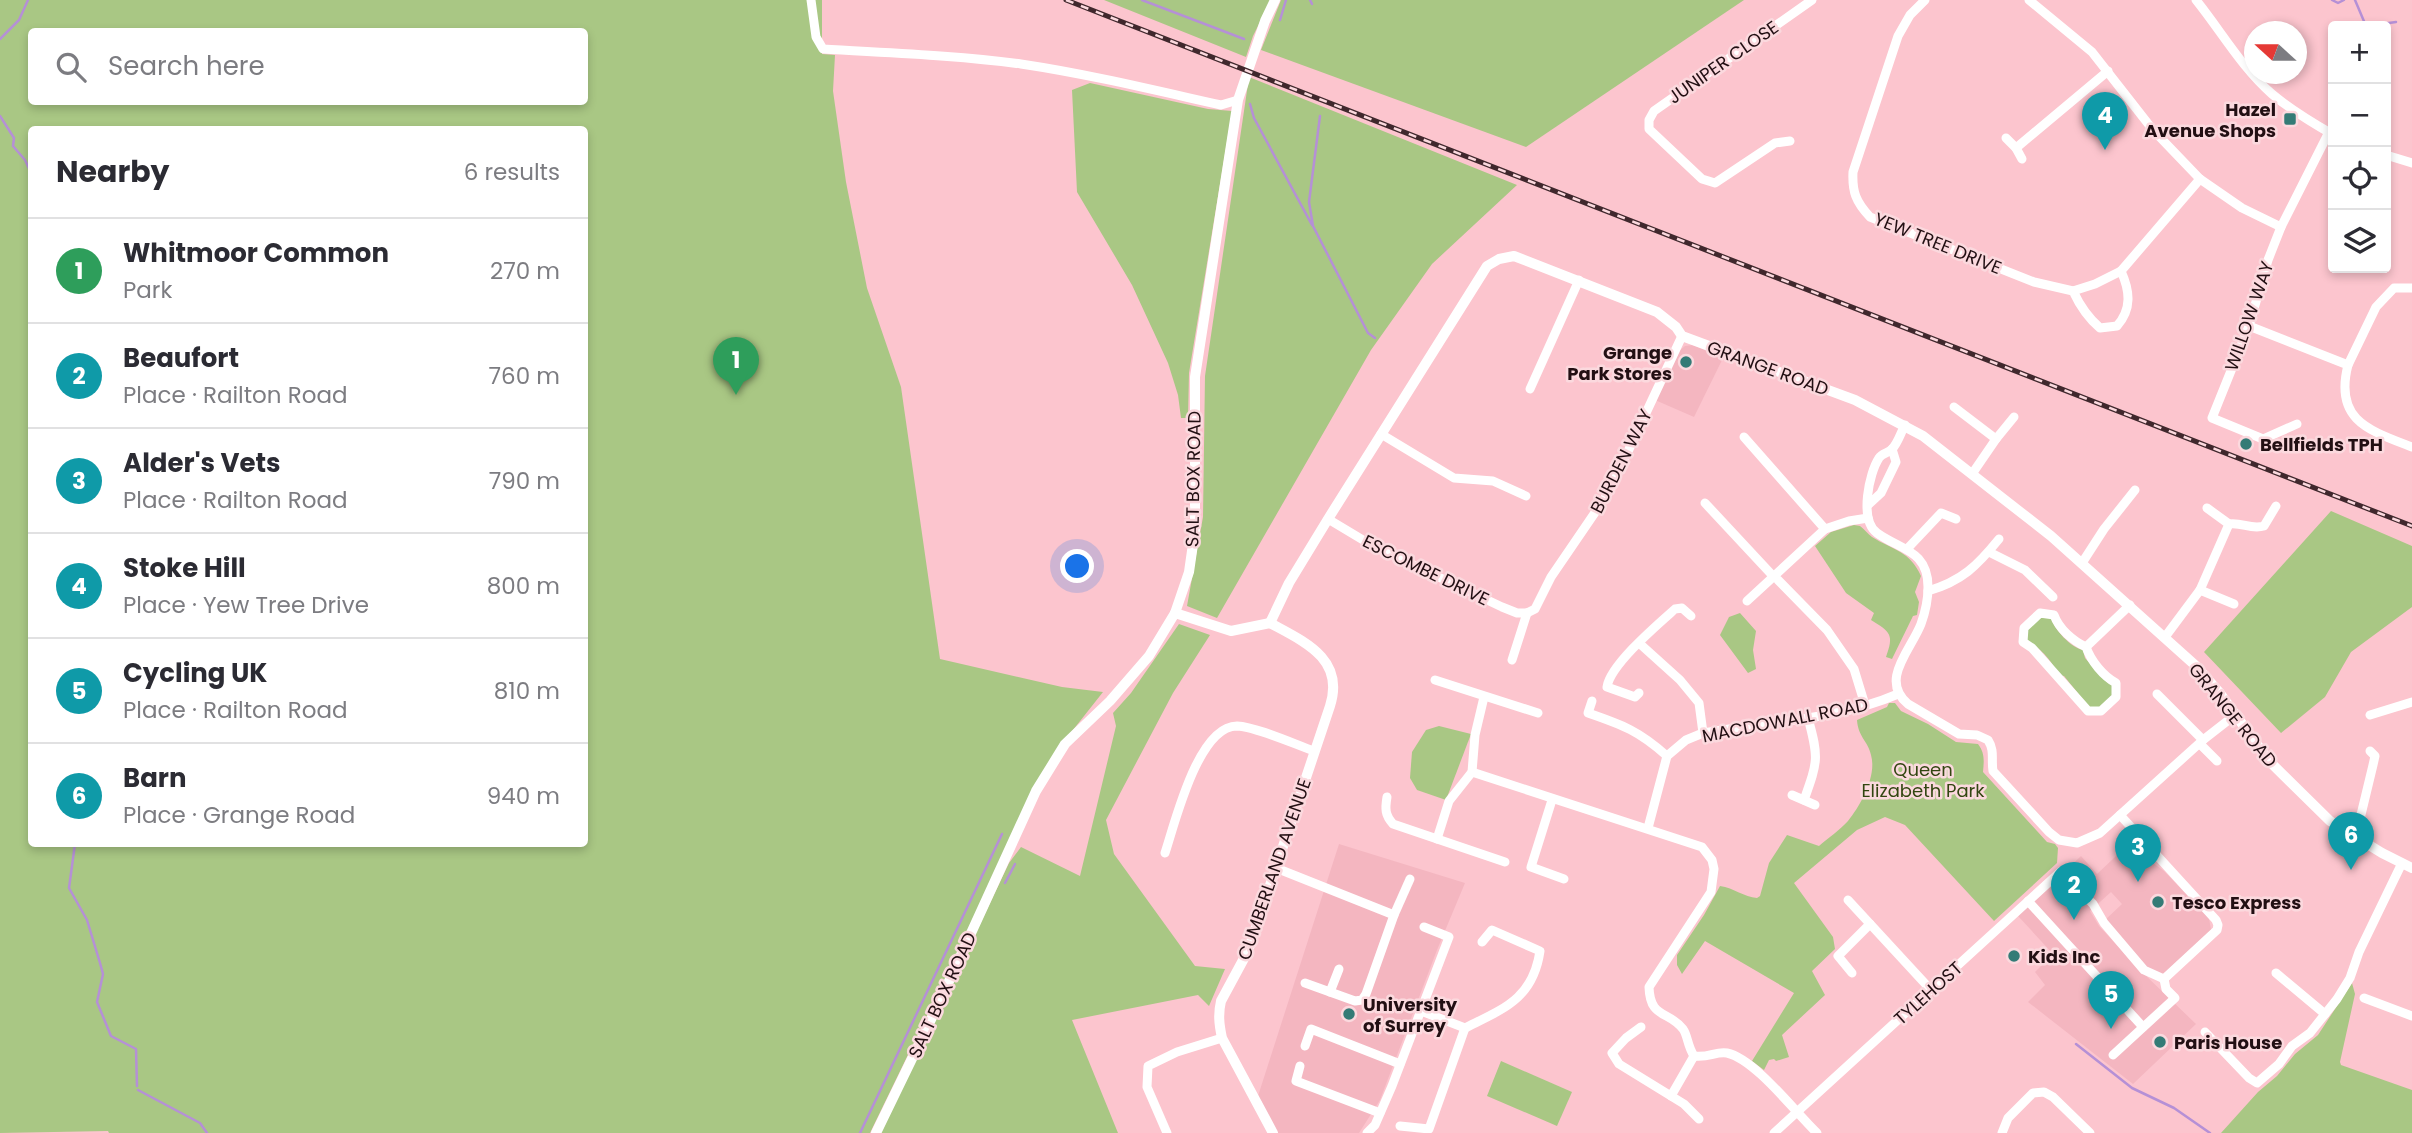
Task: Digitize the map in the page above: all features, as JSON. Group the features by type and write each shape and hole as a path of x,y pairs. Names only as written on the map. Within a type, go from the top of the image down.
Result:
{"street":[{"path":"811,0 817,37 823,49 1020,64 1092,76 1221,105 1238,100"},
{"name":"SALT BOX ROAD","path":"876,1133 1048,770 1065,744 1130,680 1175,613 1189,572 1195,530 1195,377 1238,100 1275,0"},
{"name":"JUNIPER CLOSE","path":"1790,141 1775,143 1715,183 1702,179 1649,129 1649,120 1654,111 1812,0"},
{"name":"YEW TREE DRIVE","path":"1925,0 1910,15 1898,36 1853,172 1852,188 1859,205 1870,217 1892,227 2034,282 2073,291"},
{"path":"2029,0 2073,35 2108,71 2153,130 2200,180 2242,208 2281,227"},
{"path":"2196,0 2245,65 2270,92 2291,110 2328,132"},
{"path":"2016,148 2108,71"},
{"path":"2006,138 2022,159"},
{"name":"WILLOW WAY","path":"2297,424 2263,439 2212,418 2249,326 2267,260 2281,227 2328,140"},
{"path":"2391,157 2412,163"},
{"path":"2121,271 2127,285 2127,315 2117,326 2100,328 2090,319 2073,291 2121,271 2200,180"},
{"name":"GRANGE ROAD","path":"1270,623 1289,583 1487,266 1499,259 1514,257 1657,312 1676,327 1682,336 1854,400 1923,436 2082,563 2196,666 2281,774 2330,821 2407,865"},
{"path":"1530,389 1579,280"},
{"path":"2412,288 2394,288 2376,307 2348,365 2343,396 2353,416 2364,426 2412,447"},
{"path":"2249,326 2348,365"},
{"name":"BURDEN WAY","path":"1512,660 1527,613 1535,609 1551,577 1609,492 1682,336"},
{"path":"1955,407 1996,439"},
{"path":"1972,474 2014,418"},
{"path":"1905,425 1892,449 1880,456 1867,488 1868,518 1874,531 1918,558 1925,570 1928,591 1920,626 1896,673 1895,687 1908,704 1959,734 1977,735 1988,740 1993,754 1993,771 2059,840 2077,843 2100,832 2235,715"},
{"path":"1381,434 1454,478 1493,481 1526,496"},
{"path":"1744,438 1825,529"},
{"path":"1868,505 1881,493 1896,462 1892,449"},
{"path":"2082,563 2104,529 2135,490"},
{"path":"1704,503 1827,630 1854,669 1865,705"},
{"path":"2207,508 2229,524 2238,523 2255,529 2264,526 2276,506"},
{"path":"1907,549 1941,513 1956,519"},
{"path":"1747,601 1776,578 1825,529 1868,518"},
{"name":"ESCOMBE DRIVE","path":"1328,520 1373,546 1502,607 1517,613 1527,613"},
{"path":"2165,637 2200,590 2229,524"},
{"path":"1928,591 1952,584 1999,540"},
{"path":"1989,552 2025,570 2053,597"},
{"path":"2200,590 2234,604"},
{"path":"2085,647 2130,605"},
{"path":"1639,693 1635,697 1607,687 1608,677 1675,609 1682,608 1691,616"},
{"path":"1175,613 1231,631 1270,623"},
{"path":"2040,613 2054,615 2057,623 2077,643 2085,647 2090,657 2116,682 2116,696 2101,711 2088,711 2032,648 2023,642 2024,628 2040,613"},
{"name":"CUMBERLAND AVENUE","path":"1270,623 1308,645 1332,668 1334,696 1248,951 1221,1000 1218,1022 1222,1038 1273,1133"},
{"path":"1639,643 1680,680 1699,703 1703,733"},
{"path":"1435,680 1538,713"},
{"name":"MACDOWALL ROAD","path":"1667,756 1686,740 1703,733 1808,718 1865,705 1898,694"},
{"path":"2157,694 2217,761"},
{"path":"1437,839 1449,801 1472,772 1475,735 1485,697"},
{"path":"1592,701 1588,713 1646,737 1667,756 1648,828"},
{"path":"2370,715 2412,702"},
{"path":"1804,800 1816,765 1816,746 1808,718"},
{"path":"1165,853 1195,768 1207,745 1228,727 1246,727 1314,751"},
{"path":"2352,835 2359,822 2375,756 2370,751"},
{"path":"1472,772 1702,847 1712,860 1714,869 1711,892 1649,987 1649,1002 1659,1013 1682,1027 1694,1055 1705,1057 1727,1053 1747,1064 1817,1133"},
{"path":"1792,795 1815,805"},
{"path":"1387,797 1385,809 1393,824 1505,862"},
{"path":"1552,800 1531,867 1564,879"},
{"path":"2113,1055 2175,998 2166,989 2164,979 2217,930 2218,925 2120,815"},
{"path":"2206,1032 2249,1078 2257,1083 2278,1065 2292,1046 2310,1032 2350,978 2359,952 2407,865"},
{"path":"1276,867 1394,915"},
{"name":"TYLEHOST","path":"1774,1133 2060,872 2093,904 2104,923 2144,970 2164,979"},
{"path":"1305,983 1355,1001 1362,1000 1410,879"},
{"path":"1849,900 1931,990"},
{"path":"2028,901 2143,1027"},
{"path":"1852,973 1838,956 1870,924"},
{"path":"1367,1133 1380,1113 1450,937 1424,926"},
{"path":"1400,1126 1429,1129 1465,1028 1511,1005 1529,986 1541,951 1492,930 1482,942"},
{"path":"1330,992 1339,969"},
{"path":"2276,973 2325,1014"},
{"path":"2364,998 2412,1016"},
{"path":"1421,1011 1465,1028"},
{"path":"1641,1027 1612,1053 1619,1064 1684,1104 1699,1119"},
{"path":"1305,1046 1311,1029 1400,1064"},
{"path":"1167,1133 1147,1087 1148,1066 1177,1052 1222,1038"},
{"path":"1671,1096 1694,1055"},
{"path":"1300,1066 1296,1081 1380,1113"},
{"path":"2003,1133 2008,1118 2033,1093 2044,1092 2053,1097 2090,1133"}],"shaded area":[{"path":"1693,345 1723,358 1694,417 1655,400 1677,353 1685,346"},
{"path":"2132,841 2142,855 2164,871 2209,918 2211,930 2161,976 2145,968 2104,921 2122,904 2111,892 2090,911 2099,926 2141,971 2196,1024 2133,1084 2028,1002 2045,985 2035,972 2053,954 2018,916 2081,856 2097,874"},
{"name":"University of Surrey","path":"1339,844 1465,883 1380,1100 1359,1133 1278,1133 1258,1096"}],"green space":[{"path":"0,0 822,0 822,54 835,55 833,91 846,182 867,288 901,387 940,659 1062,687 1103,692 1054,754 870,1133 0,1133"},
{"path":"1104,0 1271,0 1246,57"},
{"path":"1281,0 1744,0 1526,147 1261,50"},
{"path":"1249,77 1517,185 1432,264 1371,350 1217,618 1187,606 1203,517 1205,376"},
{"path":"1090,83 1208,109 1232,111 1189,373 1188,418 1181,418 1178,395 1168,363 1132,285 1077,192 1072,90"},
{"path":"2331,511 2412,546 2412,607 2351,652 2325,697 2281,733 2204,652"},
{"path":"1854,525 1860,526 1872,537 1906,556 1921,576 1915,592 1919,602 1917,615 1913,616 1892,659 1886,657 1890,644 1887,631 1871,620 1874,613 1846,593 1815,546 1831,532"},
{"path":"1740,613 1756,631 1753,650 1756,669 1748,673 1720,635 1729,617"},
{"path":"2039,618 2051,618 2064,637 2083,650 2085,658 2108,683 2113,684 2113,695 2100,708 2089,707 2064,676 2057,675 2045,655 2026,641 2027,630"},
{"path":"1179,624 1210,635 1173,693 1106,820 1114,854 1195,966 1225,969 1209,1006 1198,995 1072,1020 1118,1133 881,1133 1009,863 1021,847 1080,876 1116,726 1113,713 1131,693"},
{"name":"Queen Elizabeth Park","path":"1889,703 1895,703 1901,711 1956,742 1978,744 1983,754 1983,772 2047,842 2055,844 2058,848 2057,863 1994,921 1905,825 1885,817 1857,830 1794,883 1833,937 1835,949 1812,971 1825,995 1782,1035 1789,1057 1769,1060 1764,1070 1752,1061 1794,993 1705,941 1682,974 1677,965 1677,955 1720,886 1757,898 1760,896 1769,863 1787,835 1819,846 1848,821 1863,799 1872,772 1871,755 1859,731 1857,720 1887,707"},
{"path":"1439,726 1471,734 1446,800 1417,790 1410,778 1412,752 1426,730"},
{"path":"2352,983 2355,994 2341,1065 2412,1090 2412,1133 2221,1133 2295,1054 2318,1035"},
{"path":"1501,1061 1572,1092 1557,1126 1487,1096"}],"waterway":[{"path":"0,39 19,20 28,0"},
{"path":"1142,0 1244,39"},
{"path":"1280,20 1286,0"},
{"path":"1310,0 1312,4"},
{"path":"2332,0 2338,3 2344,0"},
{"path":"2355,0 2364,21"},
{"path":"2391,23 2396,22"},
{"path":"1250,104 1254,118 1312,225"},
{"path":"0,116 14,138 13,146 28,166"},
{"path":"1320,116 1309,202 1313,226 1368,333 1375,338"},
{"path":"860,1133 1002,834"},
{"path":"75,847 69,888 87,920 103,974 97,1002 111,1036 136,1049 137,1086"},
{"path":"1005,883 1015,864"},
{"path":"2076,1044 2132,1088 2174,1108 2210,1133"},
{"path":"138,1090 200,1123 207,1133"}],"railway":[{"path":"1066,0 2412,526"}],"place":[{"name":"Hazel Avenue Shops","path":"2290,119"},
{"name":"Stoke Hill","path":"2105,150"},
{"name":"Grange Park Stores","path":"1686,362"},
{"name":"Whitmoor Common","path":"736,395"},
{"name":"Bellfields TPH","path":"2246,444"},
{"name":"Barn","path":"2351,870"},
{"name":"Alder's Vets","path":"2138,882"},
{"name":"Tesco Express","path":"2158,902"},
{"name":"Beaufort","path":"2074,920"},
{"name":"Kids Inc","path":"2014,956"},
{"name":"University of Surrey","path":"1349,1014"},
{"name":"Cycling UK","path":"2111,1029"},
{"name":"Paris House","path":"2160,1042"}]}
